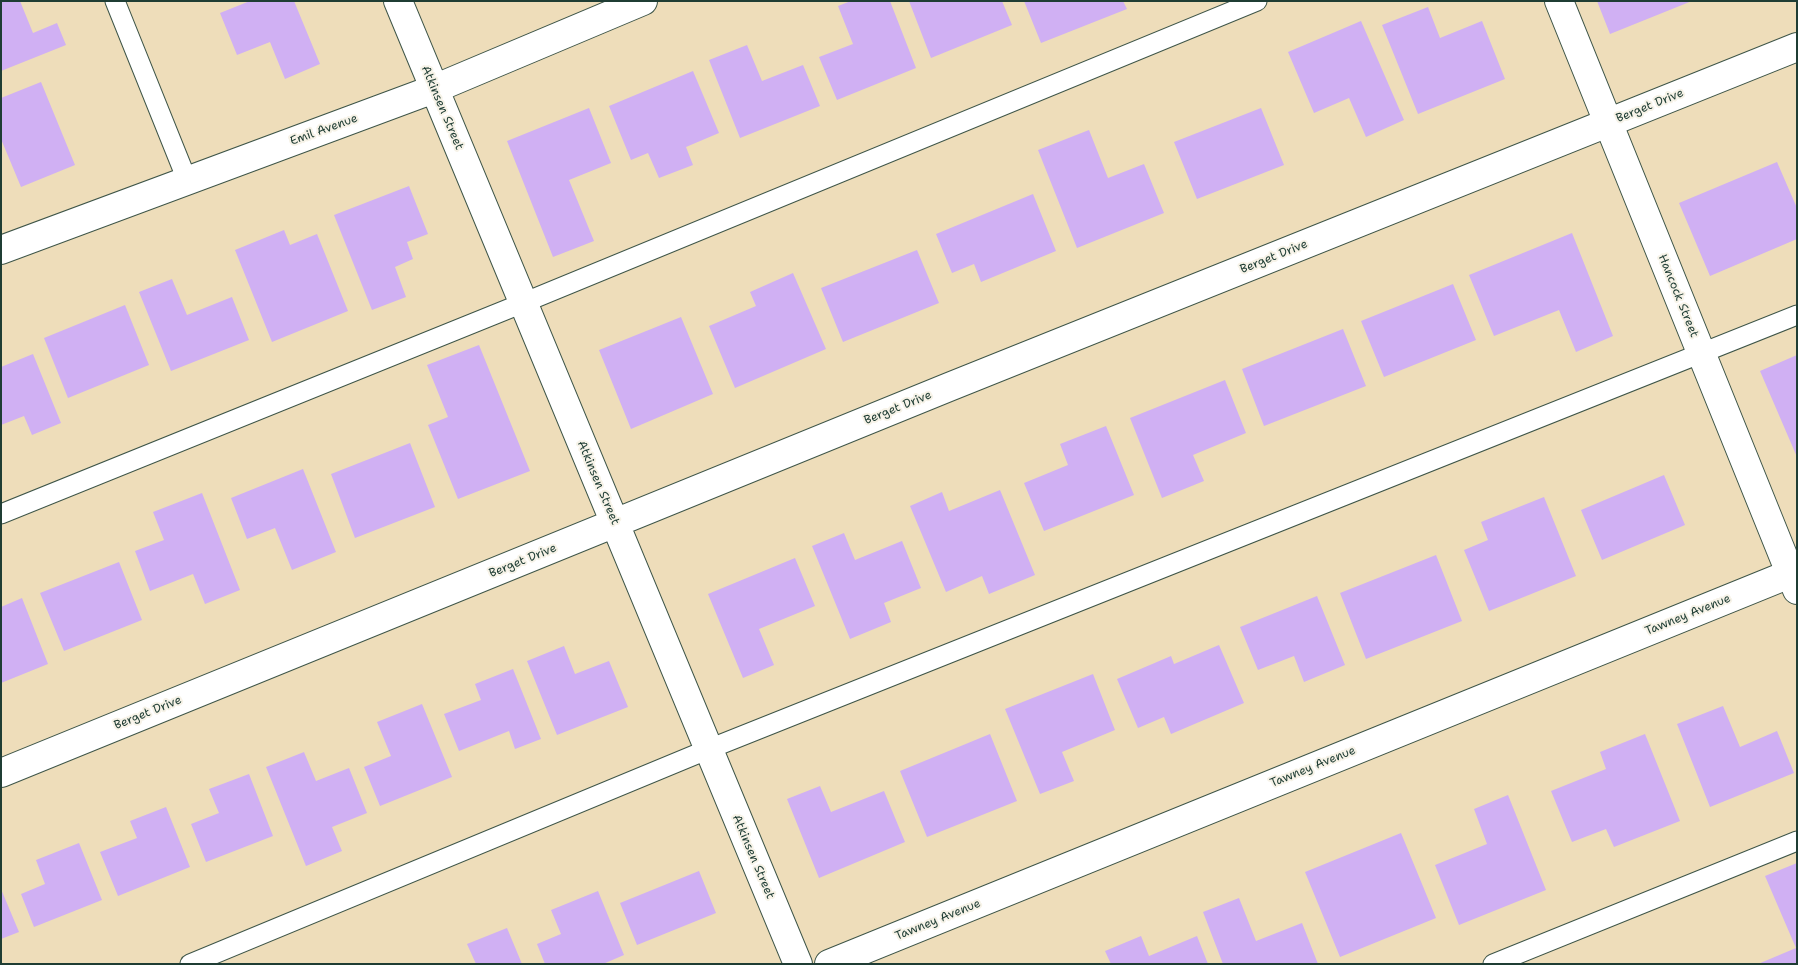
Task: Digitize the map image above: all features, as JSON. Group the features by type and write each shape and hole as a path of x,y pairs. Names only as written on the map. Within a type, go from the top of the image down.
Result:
{"street":[{"name":"Atkinsen Street","path":"398,1 798,964"},
{"name":"Emil Avenue","path":"1,250 434,89 643,1"},
{"name":"Hancock Street","path":"1559,1 1795,578"},
{"name":"Berget Drive","path":"1,773 949,387 1797,47"},
{"name":"Tawney Avenue","path":"829,964 1795,578"}],"lane":[{"path":"115,1 187,180"},
{"path":"1,514 523,303 1257,1"},
{"path":"190,964 709,749 1797,315"},
{"path":"1493,964 1797,841"}],"building":[{"path":"1,1 20,1 33,33 57,23 66,45 1,71"},
{"path":"250,1 294,1 320,64 285,79 270,42 237,55 220,13"},
{"path":"851,1 890,1 916,68 837,100 819,57 853,44 838,6"},
{"path":"909,1 1002,1 1012,25 931,58"},
{"path":"1024,1 1123,1 1127,9 1041,43"},
{"path":"1597,1 1692,1 1610,34"},
{"path":"1428,7 1440,38 1482,21 1505,79 1418,114 1382,25"},
{"path":"1361,21 1404,120 1366,137 1349,98 1314,113 1288,52"},
{"path":"747,45 762,81 803,65 820,106 740,138 709,60"},
{"path":"693,71 719,133 686,147 693,165 659,178 648,153 631,160 609,106"},
{"path":"41,82 75,165 21,187 1,139 1,98"},
{"path":"589,108 611,163 569,180 594,241 553,257 507,141"},
{"path":"1261,108 1284,165 1197,199 1174,142"},
{"path":"1089,130 1108,178 1144,164 1164,213 1077,248 1038,150"},
{"path":"1777,162 1797,208 1797,239 1710,276 1679,203"},
{"path":"409,186 428,234 407,242 413,259 395,267 406,297 372,310 334,215"},
{"path":"1033,194 1056,251 981,282 974,264 952,273 936,234"},
{"path":"284,230 290,245 317,234 348,311 272,342 235,250"},
{"path":"1572,233 1613,336 1576,352 1559,310 1494,336 1469,275"},
{"path":"917,250 939,303 843,342 821,288"},
{"path":"793,273 826,349 735,388 709,326 756,306 750,292"},
{"path":"172,279 187,315 232,297 249,340 171,371 139,292"},
{"path":"1453,284 1476,340 1384,377 1361,321"},
{"path":"125,305 149,365 68,398 44,338"},
{"path":"681,317 713,394 631,429 599,350"},
{"path":"1343,329 1366,386 1264,426 1242,369"},
{"path":"479,345 530,471 458,499 428,425 448,417 427,365"},
{"path":"33,354 61,423 32,435 24,416 1,425 1,367"},
{"path":"1797,355 1797,457 1760,371"},
{"path":"1225,380 1246,433 1193,455 1204,481 1162,498 1130,418"},
{"path":"1106,426 1134,495 1044,531 1024,483 1068,465 1060,444"},
{"path":"410,443 435,507 355,538 331,474"},
{"path":"303,469 336,552 292,570 275,528 247,539 231,498"},
{"path":"1664,475 1685,525 1602,560 1581,510"},
{"path":"1000,490 1035,575 989,594 982,576 946,592 910,506 942,492 949,511"},
{"path":"202,493 240,590 205,604 193,574 150,591 135,551 164,540 153,512"},
{"path":"1544,497 1576,576 1489,611 1464,550 1488,540 1481,522"},
{"path":"844,533 855,560 902,541 921,588 884,603 891,622 850,639 812,546"},
{"path":"1436,555 1462,621 1366,659 1340,593"},
{"path":"795,558 815,606 759,629 774,665 743,678 708,594"},
{"path":"119,562 142,620 64,651 40,593"},
{"path":"1317,596 1345,665 1304,682 1294,656 1258,670 1240,627"},
{"path":"22,598 48,664 1,683 1,607"},
{"path":"1219,645 1244,703 1171,734 1164,717 1138,728 1117,679 1171,656 1174,664"},
{"path":"564,646 575,674 609,661 628,707 557,735 527,661"},
{"path":"513,669 541,739 515,749 509,731 459,751 444,714 481,700 475,684"},
{"path":"1093,674 1115,730 1062,752 1074,781 1040,794 1005,709"},
{"path":"422,704 452,777 380,806 364,767 391,756 377,722"},
{"path":"1723,706 1740,747 1777,731 1794,773 1710,807 1677,724"},
{"path":"990,734 1017,801 927,837 900,771"},
{"path":"1645,734 1680,821 1614,847 1606,829 1572,842 1551,791 1606,769 1600,752"},
{"path":"304,752 316,781 349,768 367,813 332,827 342,851 306,866 266,767"},
{"path":"249,774 273,836 206,862 191,824 219,813 209,789"},
{"path":"820,786 831,812 884,791 905,842 819,878 787,799"},
{"path":"1508,795 1546,890 1459,925 1435,865 1487,844 1474,809"},
{"path":"166,807 190,867 118,896 100,852 137,838 130,821"},
{"path":"1401,833 1436,918 1340,957 1305,872"},
{"path":"79,843 102,900 34,927 21,894 45,884 36,860"},
{"path":"1797,863 1797,964 1758,964 1796,948 1765,876"},
{"path":"699,871 716,913 637,945 620,903"},
{"path":"1,889 19,932 1,939"},
{"path":"598,891 624,955 603,964 545,964 537,944 561,934 551,910"},
{"path":"1239,898 1256,941 1302,923 1318,964 1223,964 1203,912"},
{"path":"507,928 522,964 476,964 467,944"},
{"path":"1141,936 1149,956 1197,936 1208,964 1111,964 1105,951"}]}
